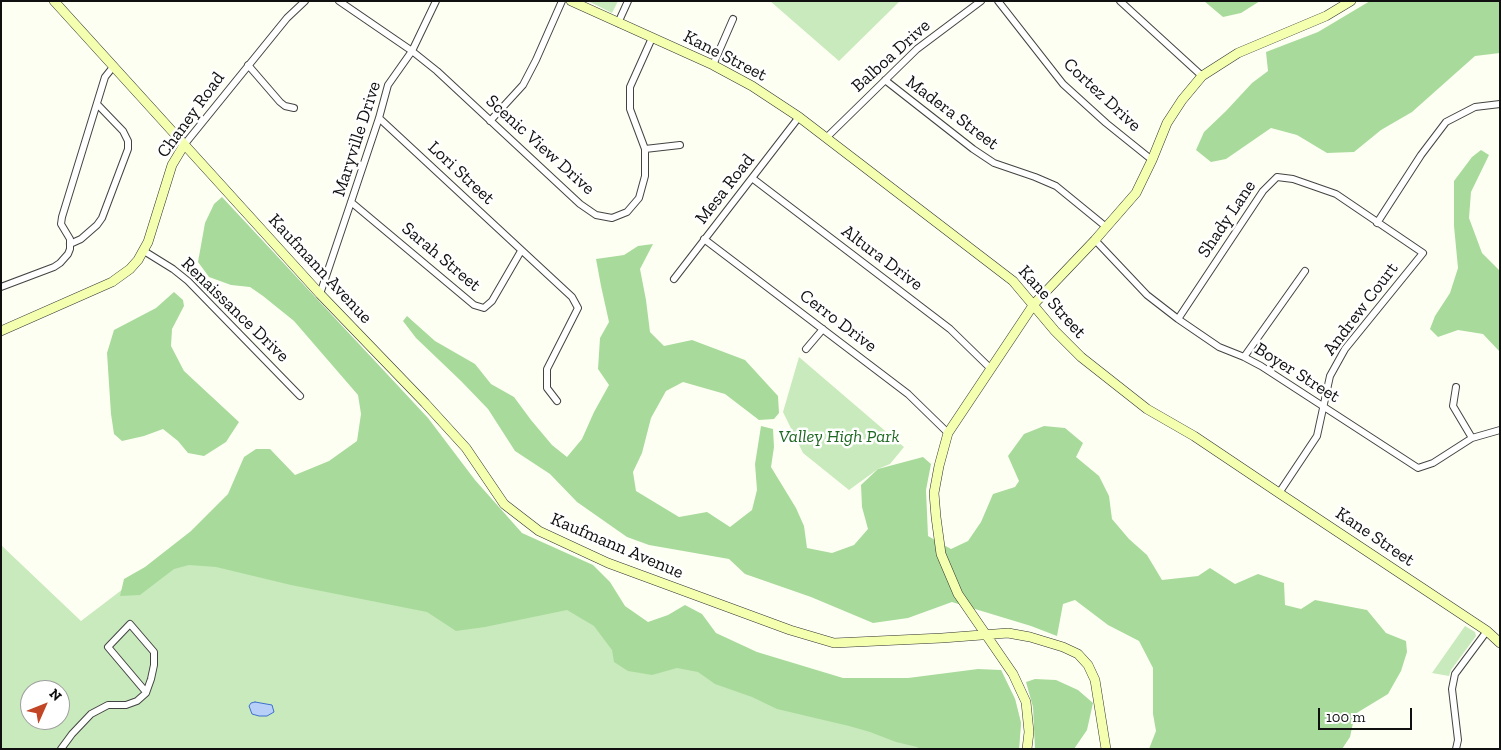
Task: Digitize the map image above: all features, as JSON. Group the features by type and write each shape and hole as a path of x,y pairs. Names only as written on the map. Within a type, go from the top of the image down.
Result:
{"street":[{"name":"Kaufmann Avenue","path":"54,1 320,294 425,402 466,448 504,504 538,531 608,563 790,630 834,643 1008,633 1030,637 1063,647 1078,654 1088,665 1095,680 1106,749"},
{"name":"Chaney Road","path":"1,331 112,282 130,269 144,251 148,242 172,165 184,145 287,18 304,1"},
{"name":"Scenic View Drive","path":"339,1 437,70 580,204 596,215 612,218 627,212 639,198 646,176 644,149 630,109 630,87 652,38"},
{"name":"Maryville Drive","path":"320,294 352,202 388,85 412,51 436,1"},
{"path":"490,121 523,85 562,1"},
{"name":"Kane Street","path":"571,1 713,65 752,86 799,118 1014,281 1055,331 1081,357 1132,398 1194,436 1487,631 1500,643"},
{"path":"618,23 628,1"},
{"name":"Balboa Drive","path":"826,138 917,49 981,1"},
{"name":"Cortez Drive","path":"998,1 1062,84 1152,160"},
{"path":"1120,1 1202,76"},
{"path":"1028,749 1029,732 1026,702 1013,674 958,594 941,554 934,494 948,432 1034,304 1095,240 1105,226 1136,193 1167,123 1182,100 1202,76 1238,53 1326,16 1350,1"},
{"path":"713,65 733,19"},
{"path":"248,65 280,102 285,106 294,108"},
{"path":"1,287 54,267 68,254 70,244 67,232 62,228 61,224 105,77 113,67"},
{"name":"Madera Street","path":"885,80 994,164 1036,177 1056,186 1105,226"},
{"path":"70,244 81,239 102,218 128,149 128,141 122,131 97,104"},
{"path":"1377,223 1421,155 1446,122 1475,107 1500,104"},
{"name":"Lori Street","path":"379,118 572,297 578,308 547,369 547,388 557,402"},
{"name":"Mesa Road","path":"674,279 799,118"},
{"path":"644,149 680,145"},
{"name":"Shady Lane","path":"1178,320 1262,191 1277,177 1293,179 1336,194 1423,254"},
{"name":"Altura Drive","path":"752,178 950,329 990,368"},
{"name":"Sarah Street","path":"352,202 474,305 484,308 492,301 521,251"},
{"name":"Cerro Drive","path":"704,239 908,394 948,432"},
{"name":"Boyer Street","path":"1095,240 1147,295 1178,320 1219,347 1261,366 1418,468 1433,463 1472,438 1500,430"},
{"name":"Renaissance Drive","path":"144,251 188,281 300,396"},
{"name":"Andrew Court","path":"1279,493 1317,436 1330,376 1345,349 1423,254"},
{"path":"1244,357 1304,271"},
{"path":"806,349 823,329"},
{"path":"1456,387 1453,406 1472,438"},
{"path":"62,749 72,734 91,714 108,705 126,705 137,701 146,692 154,665 154,652 130,624 108,647 146,692"},
{"path":"1456,749 1458,740 1452,689 1456,674 1487,631"}],"green space":[{"path":"588,1 618,1 612,13"},
{"path":"770,1 900,1 839,61"},
{"path":"1204,1 1260,1 1241,13 1223,17"},
{"path":"1370,1 1500,1 1500,53 1475,56 1412,112 1381,130 1354,152 1327,153 1297,135 1271,128 1226,159 1211,162 1196,150 1204,132 1252,83 1268,71 1266,52 1318,32"},
{"path":"1481,150 1489,155 1471,192 1469,218 1482,253 1500,271 1500,352 1483,334 1458,330 1438,337 1430,329 1435,316 1450,293 1458,268 1454,226 1454,181 1472,157"},
{"path":"222,197 428,418 475,480 522,533 593,565 610,582 625,606 648,622 668,615 685,605 702,614 716,633 757,652 843,678 908,678 978,669 1001,670 1015,699 1021,723 1019,749 920,749 849,726 777,709 752,697 715,684 698,672 677,668 652,675 628,671 614,662 612,650 594,626 567,610 456,631 427,612 291,585 216,567 189,565 174,569 140,595 120,596 124,579 145,567 191,531 228,494 244,457 256,449 270,449 295,475 329,461 357,441 361,414 358,395 294,321 250,287 231,285 209,277 198,262 205,223 214,204"},
{"path":"653,244 640,269 650,332 664,346 692,340 745,360 778,396 779,413 774,419 759,420 725,394 683,382 666,391 651,418 642,453 633,472 636,491 679,517 707,512 730,527 752,510 757,490 755,464 761,426 773,429 774,447 771,467 796,508 804,526 807,548 832,553 854,545 868,529 862,507 861,485 878,469 923,457 931,464 926,490 928,536 951,549 968,541 981,522 993,494 1015,487 1019,481 1008,456 1024,434 1044,426 1065,428 1083,443 1076,457 1099,476 1109,496 1112,519 1129,539 1147,555 1162,580 1198,576 1210,568 1235,584 1258,574 1284,583 1285,605 1301,609 1315,600 1367,610 1386,633 1406,641 1407,652 1401,671 1388,694 1355,714 1350,737 1342,749 1149,749 1156,731 1153,714 1153,668 1139,641 1108,625 1075,600 1063,604 1057,636 1031,626 952,602 908,618 873,623 811,597 745,574 729,559 649,545 627,537 577,502 550,474 515,451 488,409 416,338 403,321 407,316 435,341 475,364 491,384 514,397 552,445 567,457 582,439 609,385 598,369 600,338 609,322 596,259 624,255 638,246"},
{"path":"174,292 183,300 184,306 172,329 171,346 184,371 239,422 226,442 204,456 188,453 178,441 163,429 122,441 114,434 107,353 114,330 156,308"},
{"name":"Valley High Park","path":"799,357 904,447 890,464 878,469 849,490 803,453 783,412"},
{"path":"262,483 698,654 870,687 1001,670 1015,699 1021,723 1019,749 1,749 1,545 81,621"},
{"path":"1465,626 1475,632 1476,636 1451,670 1449,676 1432,673"},
{"path":"1035,679 1056,680 1078,690 1093,703 1087,730 1074,749 1035,749 1033,707 1026,682"}],"water":[{"path":"255,702 272,705 274,712 267,716 252,714 249,706"}]}
